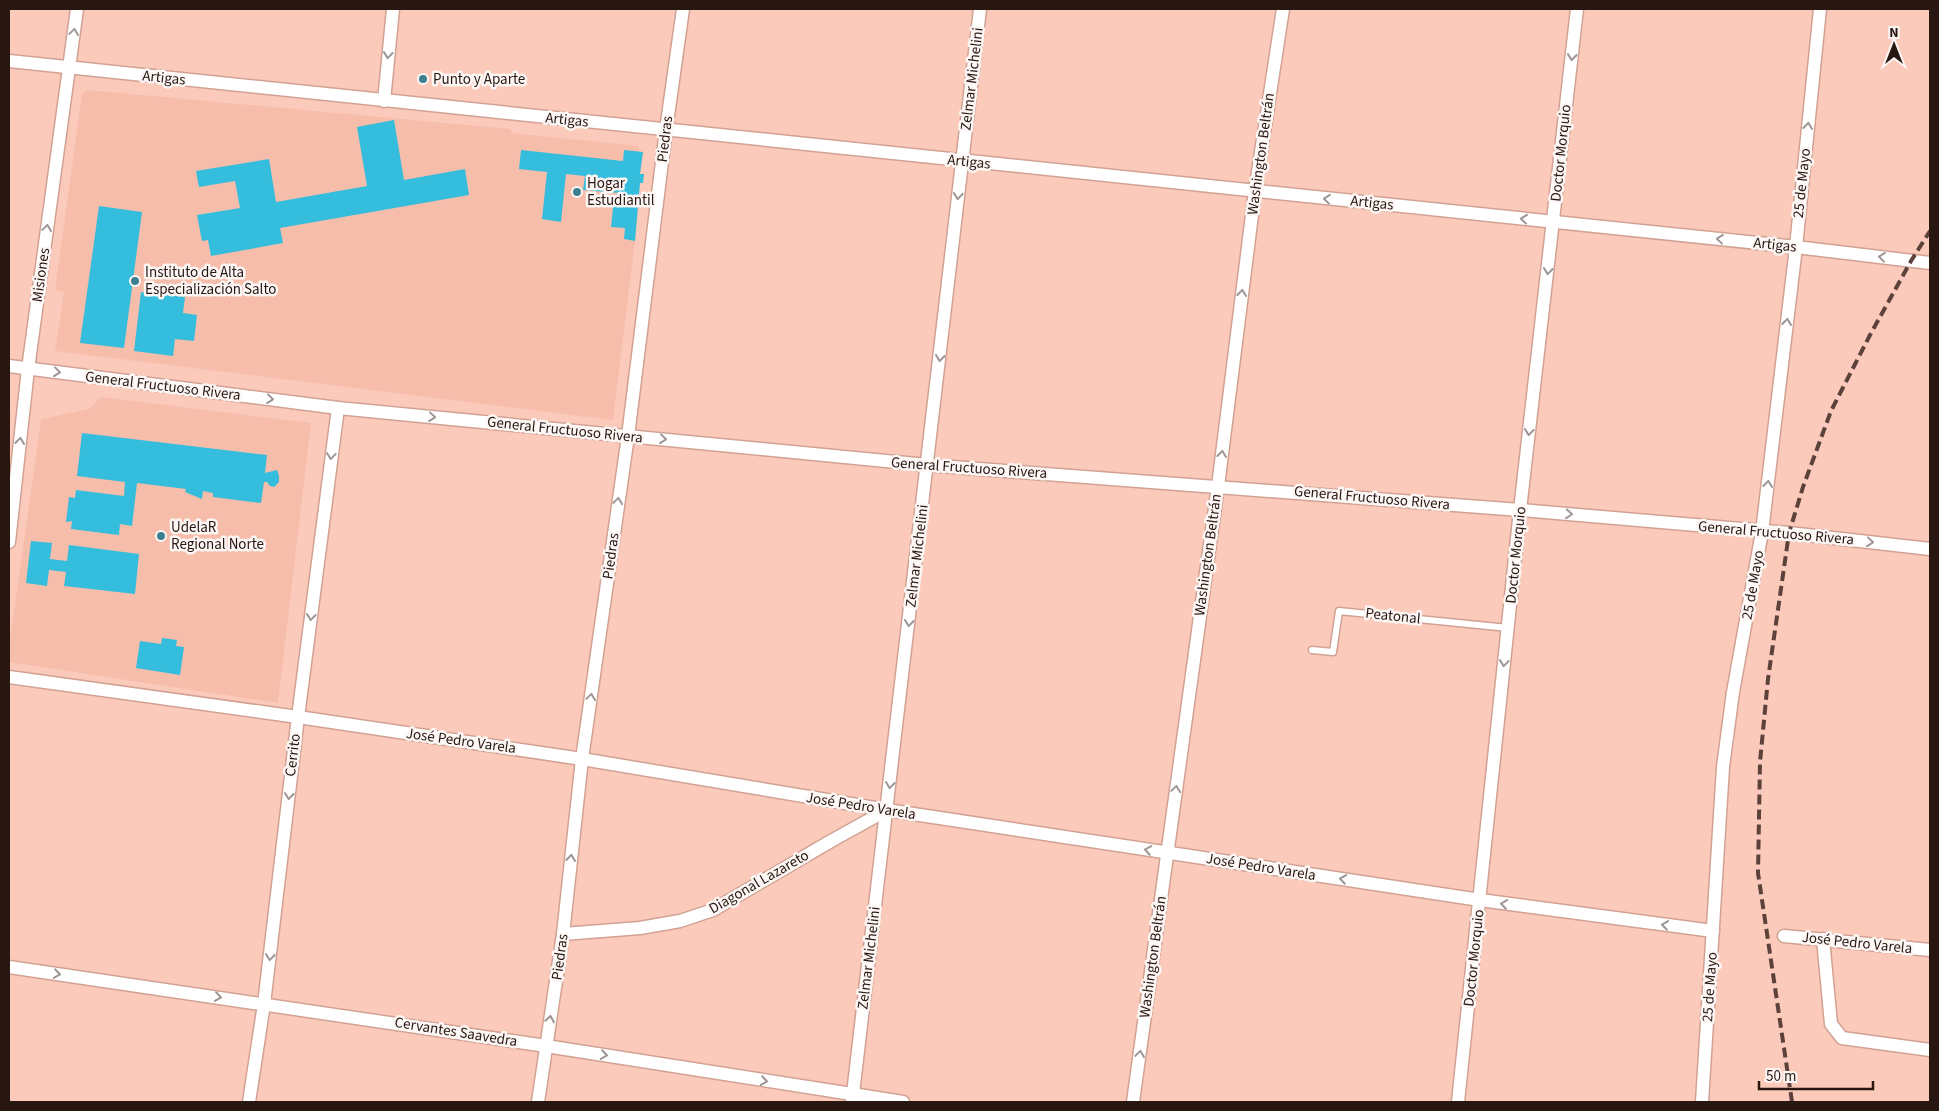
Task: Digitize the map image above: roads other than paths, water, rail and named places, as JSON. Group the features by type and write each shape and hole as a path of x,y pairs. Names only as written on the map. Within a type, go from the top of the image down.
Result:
{"street":[{"name":"Misiones","path":"9,542 28,369 77,9"},
{"path":"384,101 393,9"},
{"name":"Piedras","path":"538,1102 563,934 582,758 628,436 683,9"},
{"name":"Zelmar Michelini","path":"853,1099 980,9"},
{"name":"Washington Beltrán","path":"1133,1102 1218,486 1255,191 1283,9"},
{"name":"Doctor Morquio","path":"1458,1102 1520,510 1578,9"},
{"name":"25 de Mayo","path":"1702,1102 1723,767 1733,692 1762,532 1796,247 1820,9"},
{"name":"Artigas","path":"9,61 1796,247 1930,263"},
{"name":"General Fructuoso Rivera","path":"9,366 338,408 927,465 1520,510 1789,533 1930,549"},
{"name":"Cerrito","path":"249,1102 264,1004 298,717 338,408"},
{"name":"José Pedro Varela","path":"9,677 582,758 887,810 1480,900 1714,932"},
{"name":"Diagonal Lazareto","path":"563,934 640,928 680,921 713,910 830,841 887,810"},
{"name":"José Pedro Varela","path":"1784,936 1930,950"},
{"path":"1824,939 1832,1024 1842,1038 1930,1050"},
{"name":"Cervantes Saavedra","path":"9,967 546,1046 853,1099 902,1102"}],"lane":[{"name":"Peatonal","path":"1312,650 1333,652 1339,611 1508,628"}],"railway":[{"path":"1792,1102 1758,873 1760,762 1768,679 1789,533 1803,487 1831,411 1870,335 1930,231"}],"place":[{"name":"Punto y Aparte","path":"423,79"},
{"name":"Hogar Estudiantil","path":"577,192"},
{"name":"Instituto de Alta Especialización Salto","path":"135,281"},
{"name":"UdelaR Regional Norte","path":"161,536"}]}
